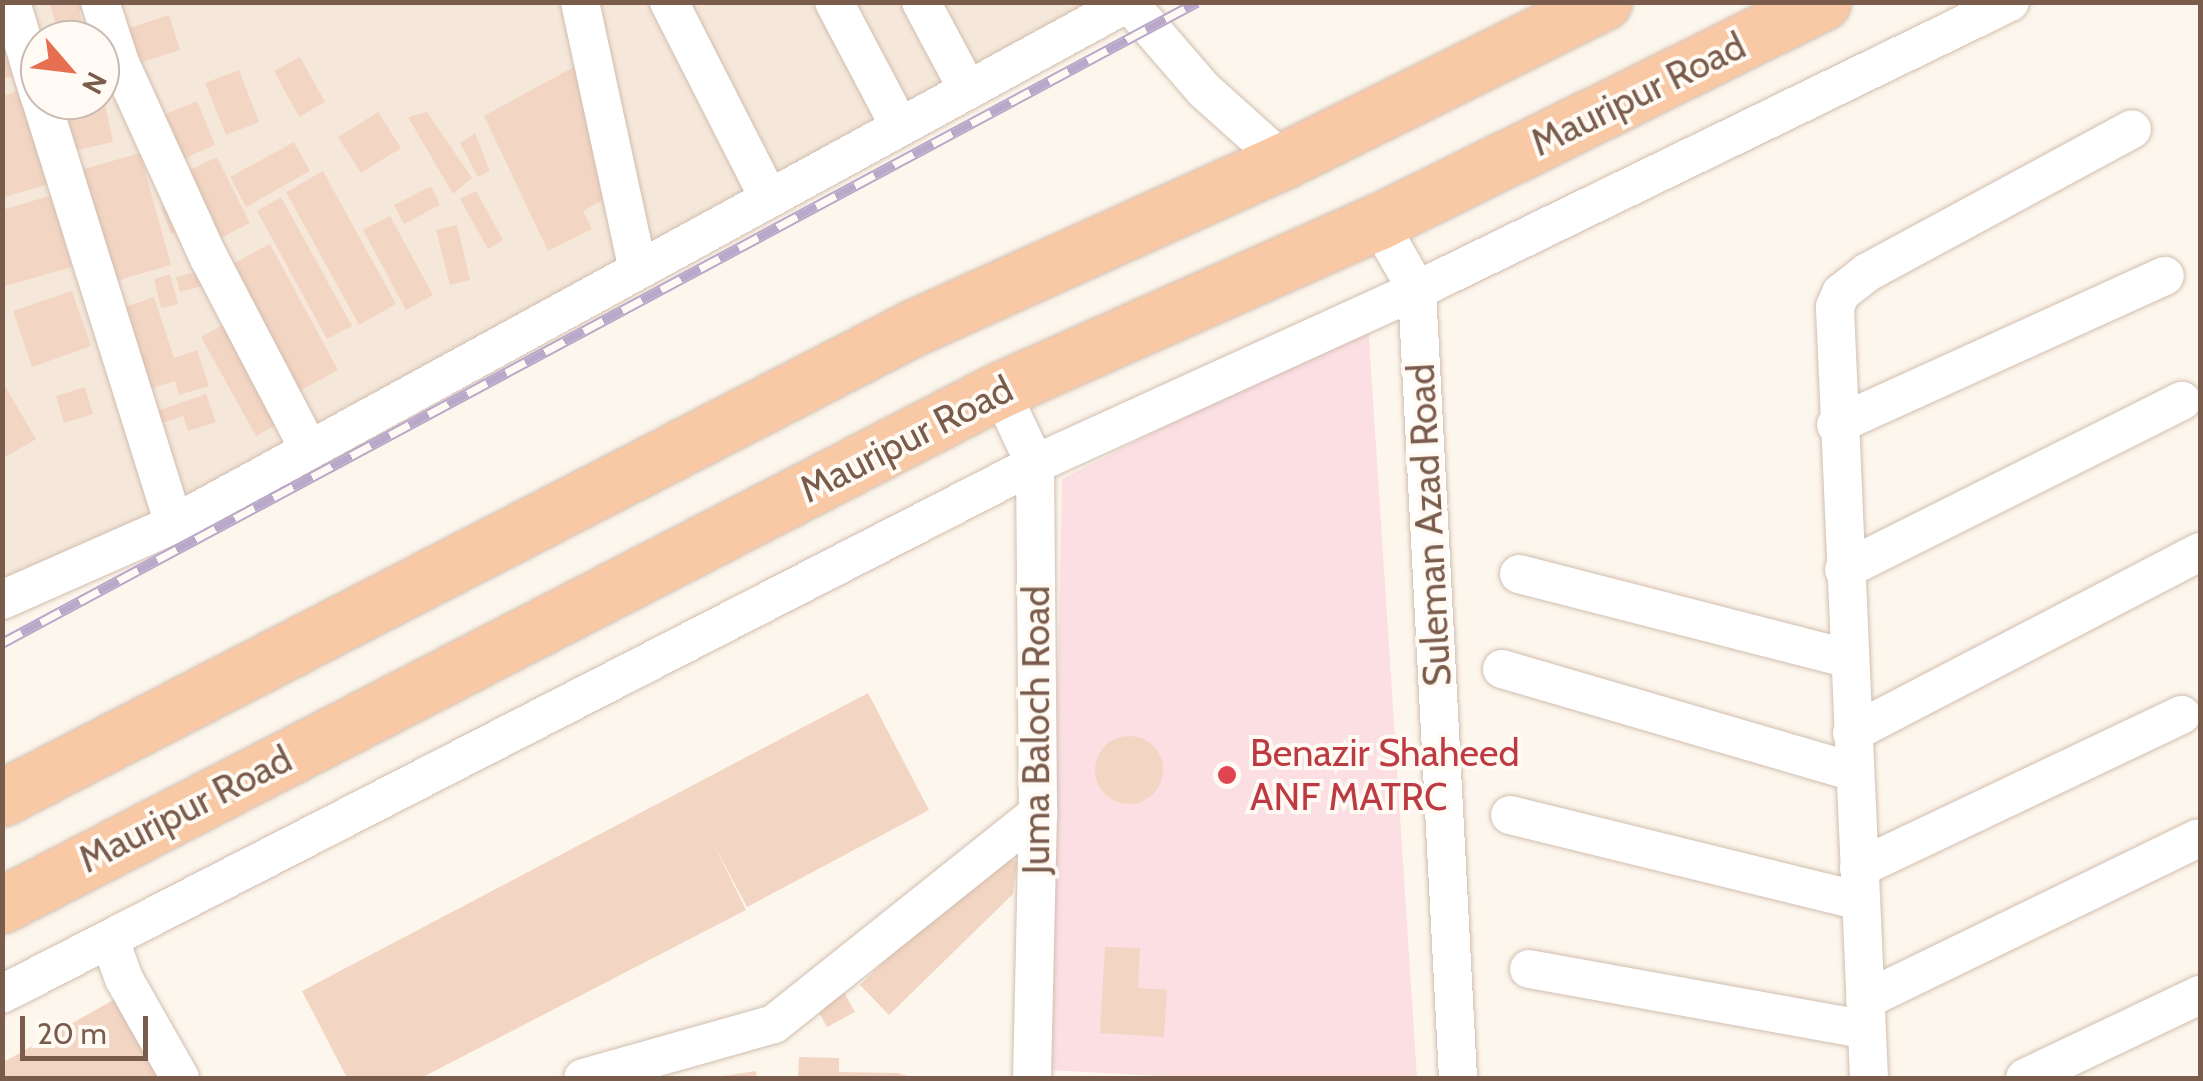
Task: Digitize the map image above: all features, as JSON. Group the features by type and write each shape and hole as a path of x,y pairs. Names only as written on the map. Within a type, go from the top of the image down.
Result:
{"highway":[{"path":"2,798 914,327 1283,161 1604,2"},
{"name":"Mauripur Road","path":"2,904 1000,390 1378,222 1823,2"}],"street":[{"path":"11,2 20,32"},
{"path":"100,2 120,63 209,258 309,449"},
{"path":"580,2 638,270"},
{"path":"670,2 769,198"},
{"path":"834,2 900,127"},
{"path":"920,2 968,90"},
{"path":"2,994 1036,464 1416,290 2010,2"},
{"path":"10,585 174,524 1128,3 1204,90 1283,161"},
{"path":"47,120 174,524"},
{"path":"1869,1078 1833,319 1841,294 1868,272 2132,128"},
{"name":"Suleman Azad Road","path":"1378,222 1416,290 1458,1078"},
{"path":"1836,425 2166,276"},
{"name":"Juma Baloch Road","path":"1000,390 1036,464 1038,813 1032,1078"},
{"path":"1844,570 2182,402"},
{"path":"1852,733 2200,552"},
{"path":"1519,574 1849,659"},
{"path":"1502,669 1854,772"},
{"path":"1510,815 1860,884 2181,715"},
{"path":"583,1078 774,1024 1038,813"},
{"path":"1529,969 1866,1015 2197,839"},
{"path":"110,940 124,979 180,1078"},
{"path":"2025,1078 2200,995"}],"shaded area":[{"path":"3,3 1163,3 508,357 3,618"},
{"name":"Benazir Shaheed ANF MATRC","path":"1368,323 1417,1078 1197,1078 1050,1070 1062,479"}],"building":[{"path":"50,2 93,2 94,7 79,11 81,20 54,20"},
{"path":"169,15 180,50 131,66 120,31"},
{"path":"2,31 20,59 20,76 2,78"},
{"path":"300,57 325,102 299,117 274,71"},
{"path":"579,64 611,195 583,211 592,229 548,251 484,116"},
{"path":"239,70 259,122 226,135 205,83"},
{"path":"20,91 20,120 39,120 58,181 2,198 2,96"},
{"path":"197,101 215,145 181,160 162,116"},
{"path":"378,112 401,148 361,173 338,137"},
{"path":"427,112 472,178 453,194 408,117"},
{"path":"62,120 108,120 113,142 69,152"},
{"path":"475,133 490,171 478,177 460,143"},
{"path":"294,142 310,171 246,207 230,177"},
{"path":"140,153 171,265 109,283 77,171"},
{"path":"217,157 250,223 209,244 176,177"},
{"path":"323,171 396,304 359,325 286,192"},
{"path":"431,186 440,205 404,224 394,205"},
{"path":"476,191 503,240 488,249 460,199"},
{"path":"52,195 72,267 2,287 2,210"},
{"path":"281,197 352,326 327,339 257,211"},
{"path":"175,202 186,228 171,234 161,207"},
{"path":"390,216 433,295 406,310 363,230"},
{"path":"457,225 470,280 450,285 436,230"},
{"path":"270,244 338,370 290,396 221,270"},
{"path":"199,271 202,286 180,292 176,277"},
{"path":"170,274 178,304 161,308 154,279"},
{"path":"72,291 91,346 32,367 13,311"},
{"path":"154,297 174,358 197,350 209,386 179,395 175,381 140,392 120,309"},
{"path":"228,322 282,422 256,436 201,337"},
{"path":"2,381 36,439 2,459"},
{"path":"85,387 93,414 64,423 56,396"},
{"path":"206,394 216,422 188,431 183,416 150,427 146,415"},
{"path":"868,693 929,810 747,907 713,843 746,910 421,1078 347,1078 302,991"},
{"path":"1129,736 1153,746 1163,770 1153,794 1129,804 1105,794 1095,770 1105,746"},
{"path":"997,853 1017,862 1013,894 889,1015 860,985"},
{"path":"1105,947 1140,948 1138,988 1167,990 1164,1037 1100,1033"},
{"path":"841,987 855,1012 827,1027 813,1002"},
{"path":"122,995 168,1078 2,1078 2,1063"},
{"path":"799,1057 839,1058 839,1072 898,1073 915,1078 798,1078"},
{"path":"756,1071 757,1078 723,1076"}],"railway":[{"path":"2,643 1197,2"}],"place":[{"name":"Benazir Shaheed ANF MATRC","path":"1227,775"}]}
